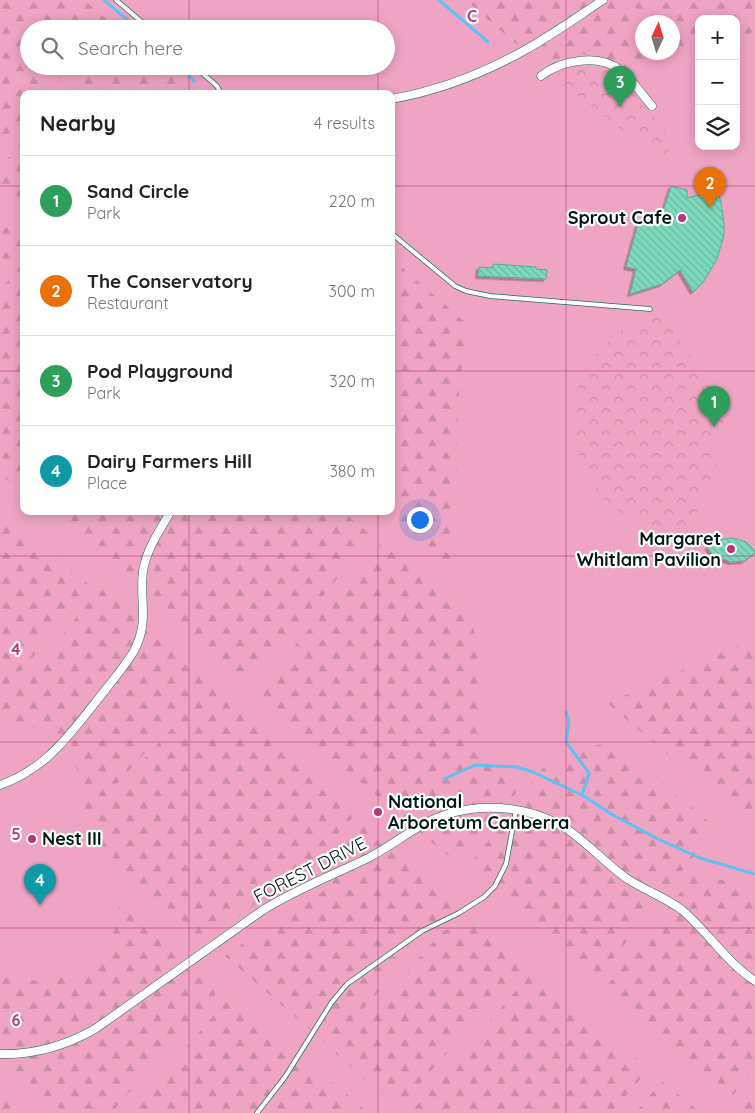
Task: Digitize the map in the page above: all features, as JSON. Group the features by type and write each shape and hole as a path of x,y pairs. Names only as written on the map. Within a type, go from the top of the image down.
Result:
{"street":[{"path":"395,98 461,80 493,66 525,50 603,0"},
{"path":"541,76 557,66 568,63 578,61 600,62 621,70 652,106"},
{"path":"0,785 38,767 58,750 134,651 141,636 144,623 142,580 145,562 152,544 169,515"},
{"name":"FOREST DRIVE","path":"0,1054 40,1051 77,1040 288,894 370,857 430,821 450,813 480,808 516,810 535,815 569,831 628,879 680,909 695,922 734,964 755,981"}],"lane":[{"path":"116,0 139,20"},
{"path":"204,75 217,86 218,90"},
{"path":"395,236 455,286 466,291 490,296 650,309"},
{"path":"257,1113 285,1077 332,1002 348,984 422,930 459,913 484,898 495,886 506,864 516,810"}],"green space":[{"name":"National Arboretum Canberra","path":"0,0 755,0 755,1113 0,1113"},
{"path":"0,0 84,0 108,20 20,20 20,75 64,75 51,90 20,90 20,128 0,151"},
{"path":"465,0 755,0 755,28 740,48 740,15 695,15 695,50 680,52 680,15 635,15 635,60 651,60 623,69 580,53 566,54 550,65 514,42"},
{"path":"589,65 601,67 621,77 670,136 668,139 671,143 666,164 554,77 568,68"},
{"path":"75,75 173,75 190,90 63,90"},
{"path":"20,144 20,200 0,182 0,168"},
{"path":"0,222 20,239 20,261 0,284"},
{"path":"395,261 466,323 458,404 455,573 385,515 395,515"},
{"path":"20,267 20,491 0,474 0,290"},
{"path":"658,309 724,403 707,410 707,413 723,414 728,422 726,437 711,442 711,446 724,447 689,532 653,527 636,521 620,512 604,498 591,482 581,463 575,443 573,423 575,402 580,382 590,363 612,338"},
{"path":"0,509 92,587 0,696"},
{"path":"50,515 84,515 69,532"},
{"path":"88,515 347,515 373,537 246,685 72,534"},
{"path":"382,543 470,616 481,657 477,752 512,776 516,793 459,865 255,693"},
{"path":"101,588 210,681 87,817 82,785 78,773 70,755 63,746 55,739 35,728 0,720 0,709"},
{"path":"755,638 755,828 607,703"},
{"path":"211,686 357,813 340,830 326,866 273,892 204,941 97,844 88,820"},
{"path":"612,740 716,828 594,983 466,870 547,763"},
{"path":"362,817 457,902 330,1047 225,956 290,910 323,892 341,844 348,831"},
{"path":"695,874 755,887 755,1070 733,1095 602,992"},
{"path":"119,904 221,988 111,1113 65,1113 0,1058 0,975 13,979 43,980 73,974 86,967 98,959 110,943"},
{"path":"457,925 480,926 525,965 398,1108 335,1053 442,932"},
{"path":"533,971 649,1069 611,1113 410,1113"},
{"path":"231,996 369,1113 128,1113"},
{"path":"662,1081 701,1113 635,1113"},
{"path":"755,1083 755,1113 737,1113 732,1109"},
{"path":"0,1087 29,1113 0,1113"}],"building":[{"path":"671,186 687,190 687,198 717,190 721,202 724,235 717,259 704,281 693,292 680,270 662,284 630,294 636,269 626,267 638,224 647,226 648,222 651,223 665,206"},
{"path":"494,264 536,267 536,269 547,270 546,279 478,276 479,267 492,268"},
{"name":"Margaret Whitlam Pavilion","path":"733,538 746,542 755,553 744,561 731,562 713,555 707,547 717,540"}],"waterway":[{"path":"104,0 127,20"},
{"path":"439,0 488,42"},
{"path":"188,75 194,81"},
{"path":"566,712 569,722 566,742 589,773 582,795"},
{"path":"444,779 475,765 517,767 533,772 582,795 613,815 658,839 700,858 755,874"}],"place":[{"name":"Pod Playground","path":"620,107"},
{"name":"The Conservatory","path":"710,208"},
{"name":"Sprout Cafe","path":"682,218"},
{"name":"Sand Circle","path":"714,427"},
{"name":"Margaret Whitlam Pavilion","path":"731,549"},
{"name":"National Arboretum Canberra","path":"378,812"},
{"name":"Nest III","path":"32,839"},
{"name":"Dairy Farmers Hill","path":"40,905"}]}
